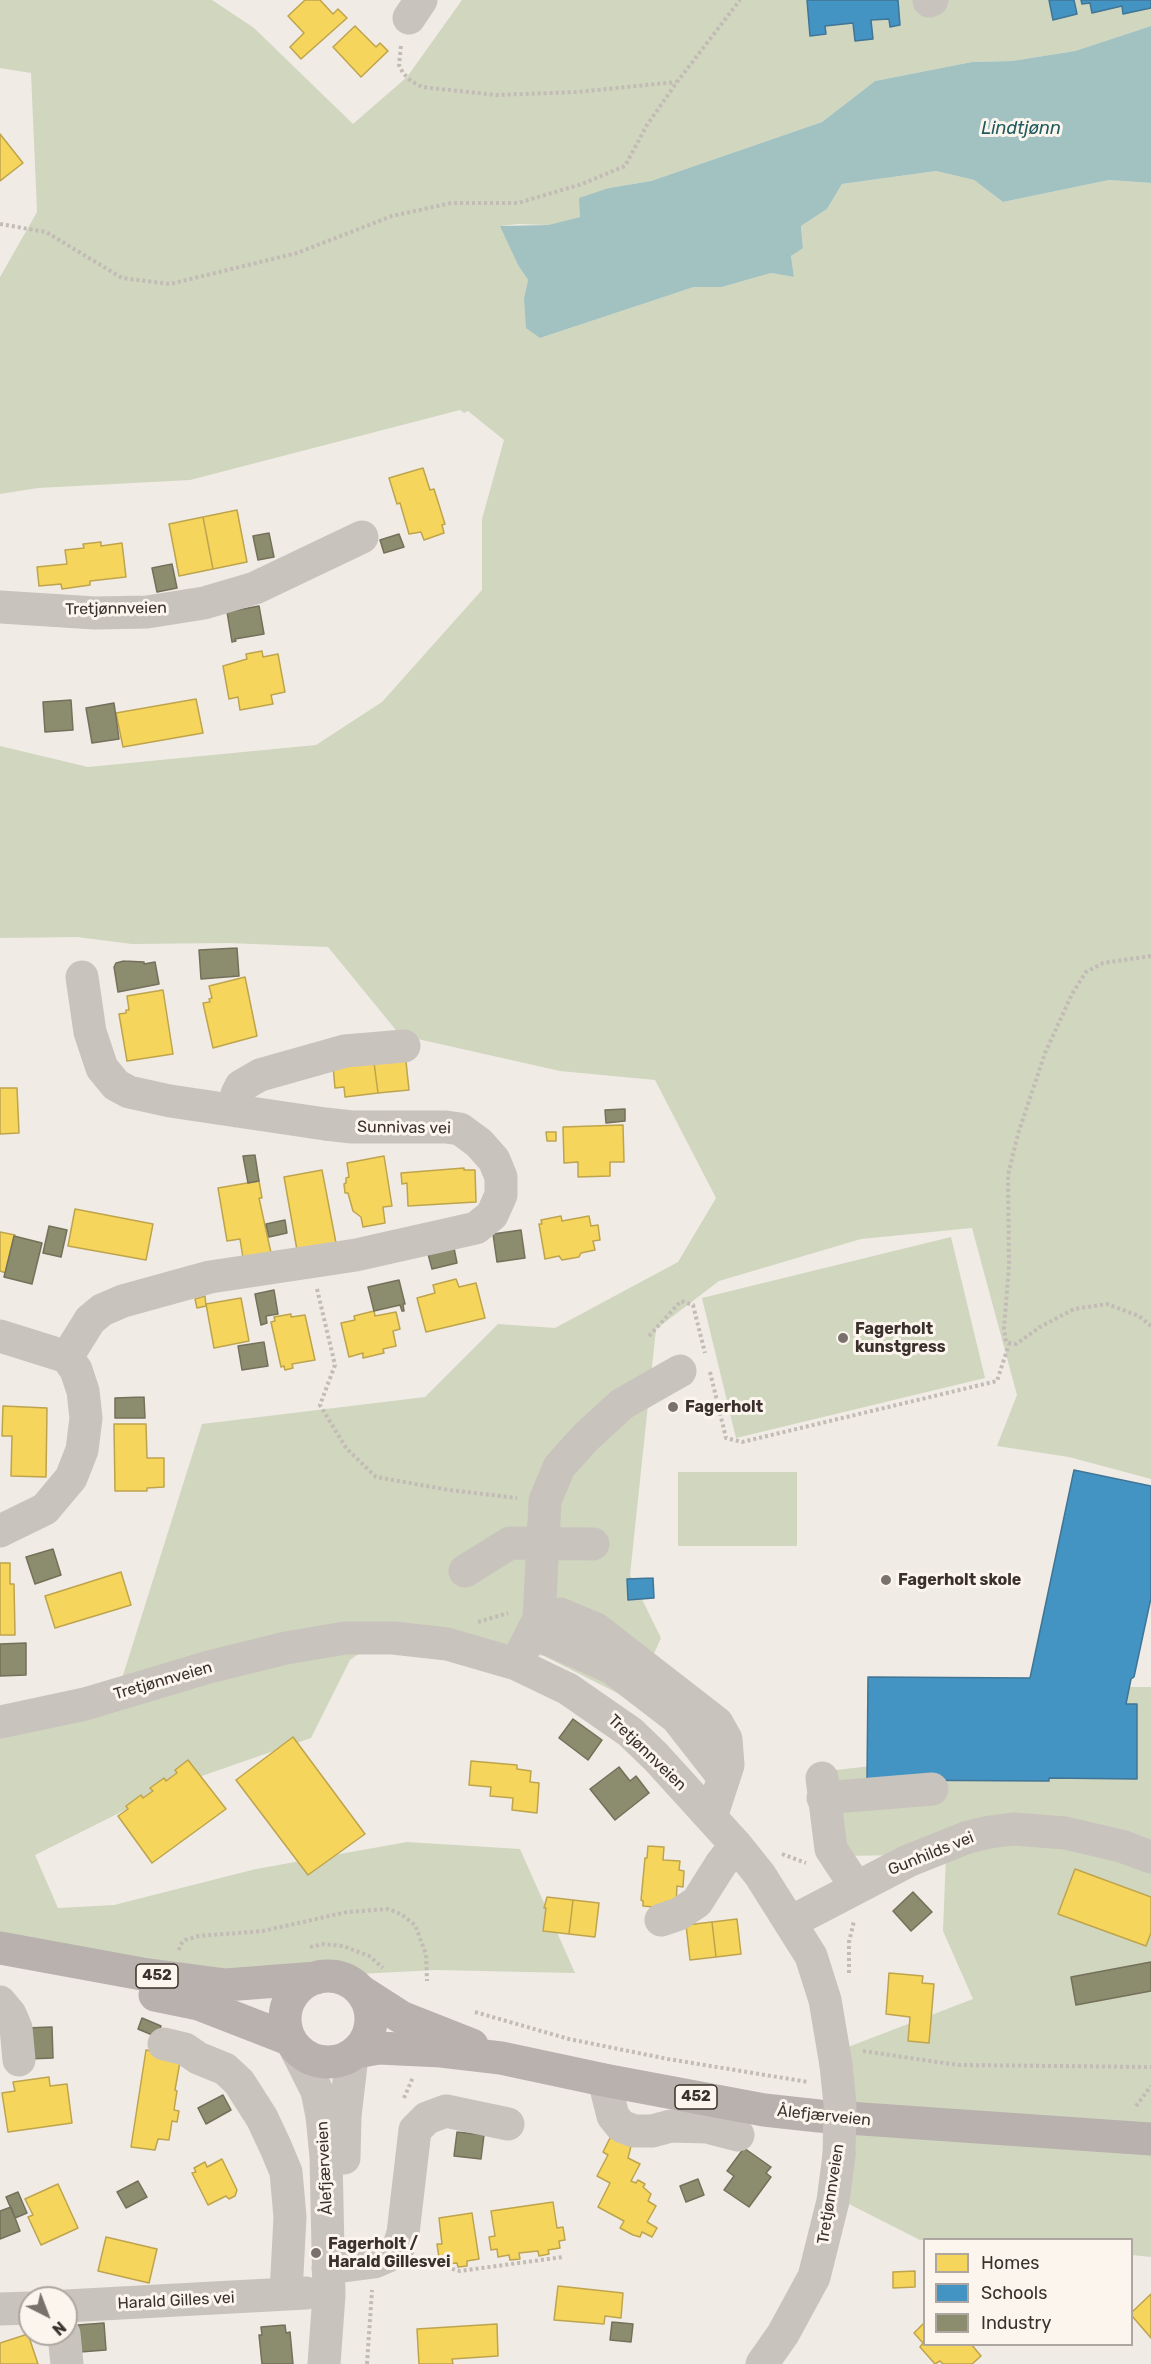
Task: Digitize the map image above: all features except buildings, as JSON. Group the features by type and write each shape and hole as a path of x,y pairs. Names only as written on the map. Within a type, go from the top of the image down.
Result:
{"main road":[{"name":"452","path":"0,1948 142,1974 226,1984 312,1963 328,1976 352,1983 373,1980"},
{"name":"452","path":"0,1963 199,2004 293,2044 305,2057 329,2063 341,2061 354,2054"},
{"path":"293,2044 285,2021 288,2002 304,1983 312,1963"},
{"path":"354,2054 368,2038 372,2014 369,2002 373,1980"},
{"name":"Ålefjærveien","path":"373,1980 401,2017 449,2034 501,2058"},
{"name":"Ålefjærveien","path":"354,2054 379,2048 441,2051 501,2058 764,2110 819,2116 1151,2139"}],"street":[{"name":"Tretjønnveien","path":"0,607 147,612 192,605 255,588 362,537"},
{"name":"Sunnivas vei","path":"67,1357 90,1320 102,1310 123,1301 210,1277 356,1255 476,1228 492,1215 501,1195 499,1170 479,1143 460,1129 446,1126 352,1127 236,1111 129,1092 116,1085 102,1068 90,1032 82,977"},
{"path":"236,1111 237,1094 241,1086 260,1075 345,1050 404,1046"},
{"path":"0,1336 67,1357 76,1370 83,1390 85,1428 80,1459 71,1478 45,1509 0,1531"},
{"path":"516,1664 535,1625 545,1501 559,1467 585,1438 622,1404 699,1368"},
{"path":"465,1571 510,1543 593,1545"},
{"path":"535,1625 612,1668 677,1718 724,1778 711,1817"},
{"name":"Tretjønnveien","path":"0,1722 85,1704 209,1666 286,1648 345,1638 393,1638 447,1644 516,1664 568,1689 630,1732 711,1817 760,1875 811,1956 832,2031 840,2104 839,2155 833,2200 814,2277 789,2324 762,2364"},
{"path":"856,1887 831,1849 822,1788 932,1789"},
{"name":"Gunhilds vei","path":"791,1922 856,1887 937,1848 968,1837 1014,1829 1065,1833 1121,1846 1151,1857"},
{"path":"661,1920 679,1914 697,1902 736,1845"},
{"path":"0,2002 10,2014 15,2028 19,2060"},
{"path":"164,2044 184,2049 198,2058 225,2069 240,2082 262,2118 286,2172 290,2217 286,2293"},
{"name":"Ålefjærveien","path":"293,2044 317,2091 326,2157 354,2273 324,2364"},
{"name":"Ålefjærveien","path":"342,2364 354,2273 345,2116 354,2054"},
{"path":"604,2080 612,2116 621,2126 634,2131 652,2131 671,2126 707,2127 738,2135"},
{"path":"354,2273 403,2233 414,2130 427,2118 446,2111 508,2124"},
{"name":"Harald Gilles vei","path":"78,2306 286,2293 354,2273"},
{"path":"0,2310 18,2308"},
{"path":"65,2346 67,2364"}],"path":[{"path":"0,224 46,232 122,279 170,284 297,253 392,216 451,203 518,203 582,184 625,166 647,125 740,0"},
{"path":"415,9 399,53 399,64 403,73 411,81 422,87 496,95 577,92 677,82"},
{"path":"1151,956 1103,963 1086,972 1072,994 1045,1053 1023,1117 1008,1175 1009,1266 1004,1329 1005,1339 1010,1344 1016,1344 1074,1309 1107,1304 1139,1316 1151,1326"},
{"path":"311,1262 335,1365 320,1405 345,1449 376,1477 449,1490 545,1501"},
{"path":"649,1336 681,1301 693,1305 699,1368 726,1438 742,1442 997,1381 1010,1344"},
{"path":"177,1956 180,1945 185,1940 200,1936 263,1931 347,1912 388,1909 401,1914 415,1925 426,1954 427,1981"},
{"path":"312,1963 324,1944 344,1946 369,1956 373,1980"},
{"path":"465,2009 569,2039 668,2059 836,2066 1151,2067"},
{"path":"1143,2106 1136,2106 1151,2086"},
{"path":"367,2364 354,2273 434,2265 460,2271 563,2257"}],"green space":[{"path":"0,0 212,0 254,28 353,124 407,77 462,0 1151,0 1151,26 1075,51 1012,61 972,62 875,81 822,122 651,181 609,188 580,217 548,225 501,226 518,265 528,280 524,298 540,338 694,287 722,287 771,273 794,277 791,256 803,247 801,226 827,209 842,184 936,171 974,180 1003,202 1109,180 1151,183 1151,1479 1069,1457 997,1446 1017,1395 972,1228 861,1239 719,1281 656,1329 630,1575 661,1638 633,1701 544,1656 395,1628 350,1660 311,1738 173,1786 35,1855 58,1908 114,1905 256,1869 407,1842 520,1849 575,1973 435,1970 282,1978 0,1951 0,1720 119,1688 202,1424 425,1397 498,1324 555,1328 678,1262 716,1198 655,1080 560,1071 400,1035 328,947 228,943 132,944 77,937 0,938 0,746 88,767 316,745 382,702 482,590 482,519 504,440 468,411 464,413 460,410 190,480 38,488 0,494 0,277 37,212 31,73 0,68"},
{"name":"Fagerholt kunstgress","path":"951,1237 985,1378 736,1438 702,1298"},
{"path":"678,1472 797,1472 797,1546 678,1546"},
{"path":"1082,1687 1151,1687 1151,2257 1133,2255 1133,2238 923,2238 920,2240 845,2202 848,2047 973,1999 943,1931 946,1854 846,1856 836,1770 933,1759"}],"water":[{"name":"Lindtjønn","path":"1151,26 1151,183 1109,180 1003,202 974,180 936,171 842,184 827,209 801,226 803,248 791,256 794,277 771,273 722,287 694,287 540,338 526,328 524,298 528,280 518,265 500,226 548,225 580,217 579,198 609,188 651,181 822,122 875,81 972,62 1012,61 1075,51"}],"place":[{"name":"Fagerholt kunstgress","path":"843,1338"},
{"name":"Fagerholt","path":"673,1407"},
{"name":"Fagerholt skole","path":"886,1580"},
{"name":"Fagerholt / Harald Gillesvei","path":"316,2253"}]}
